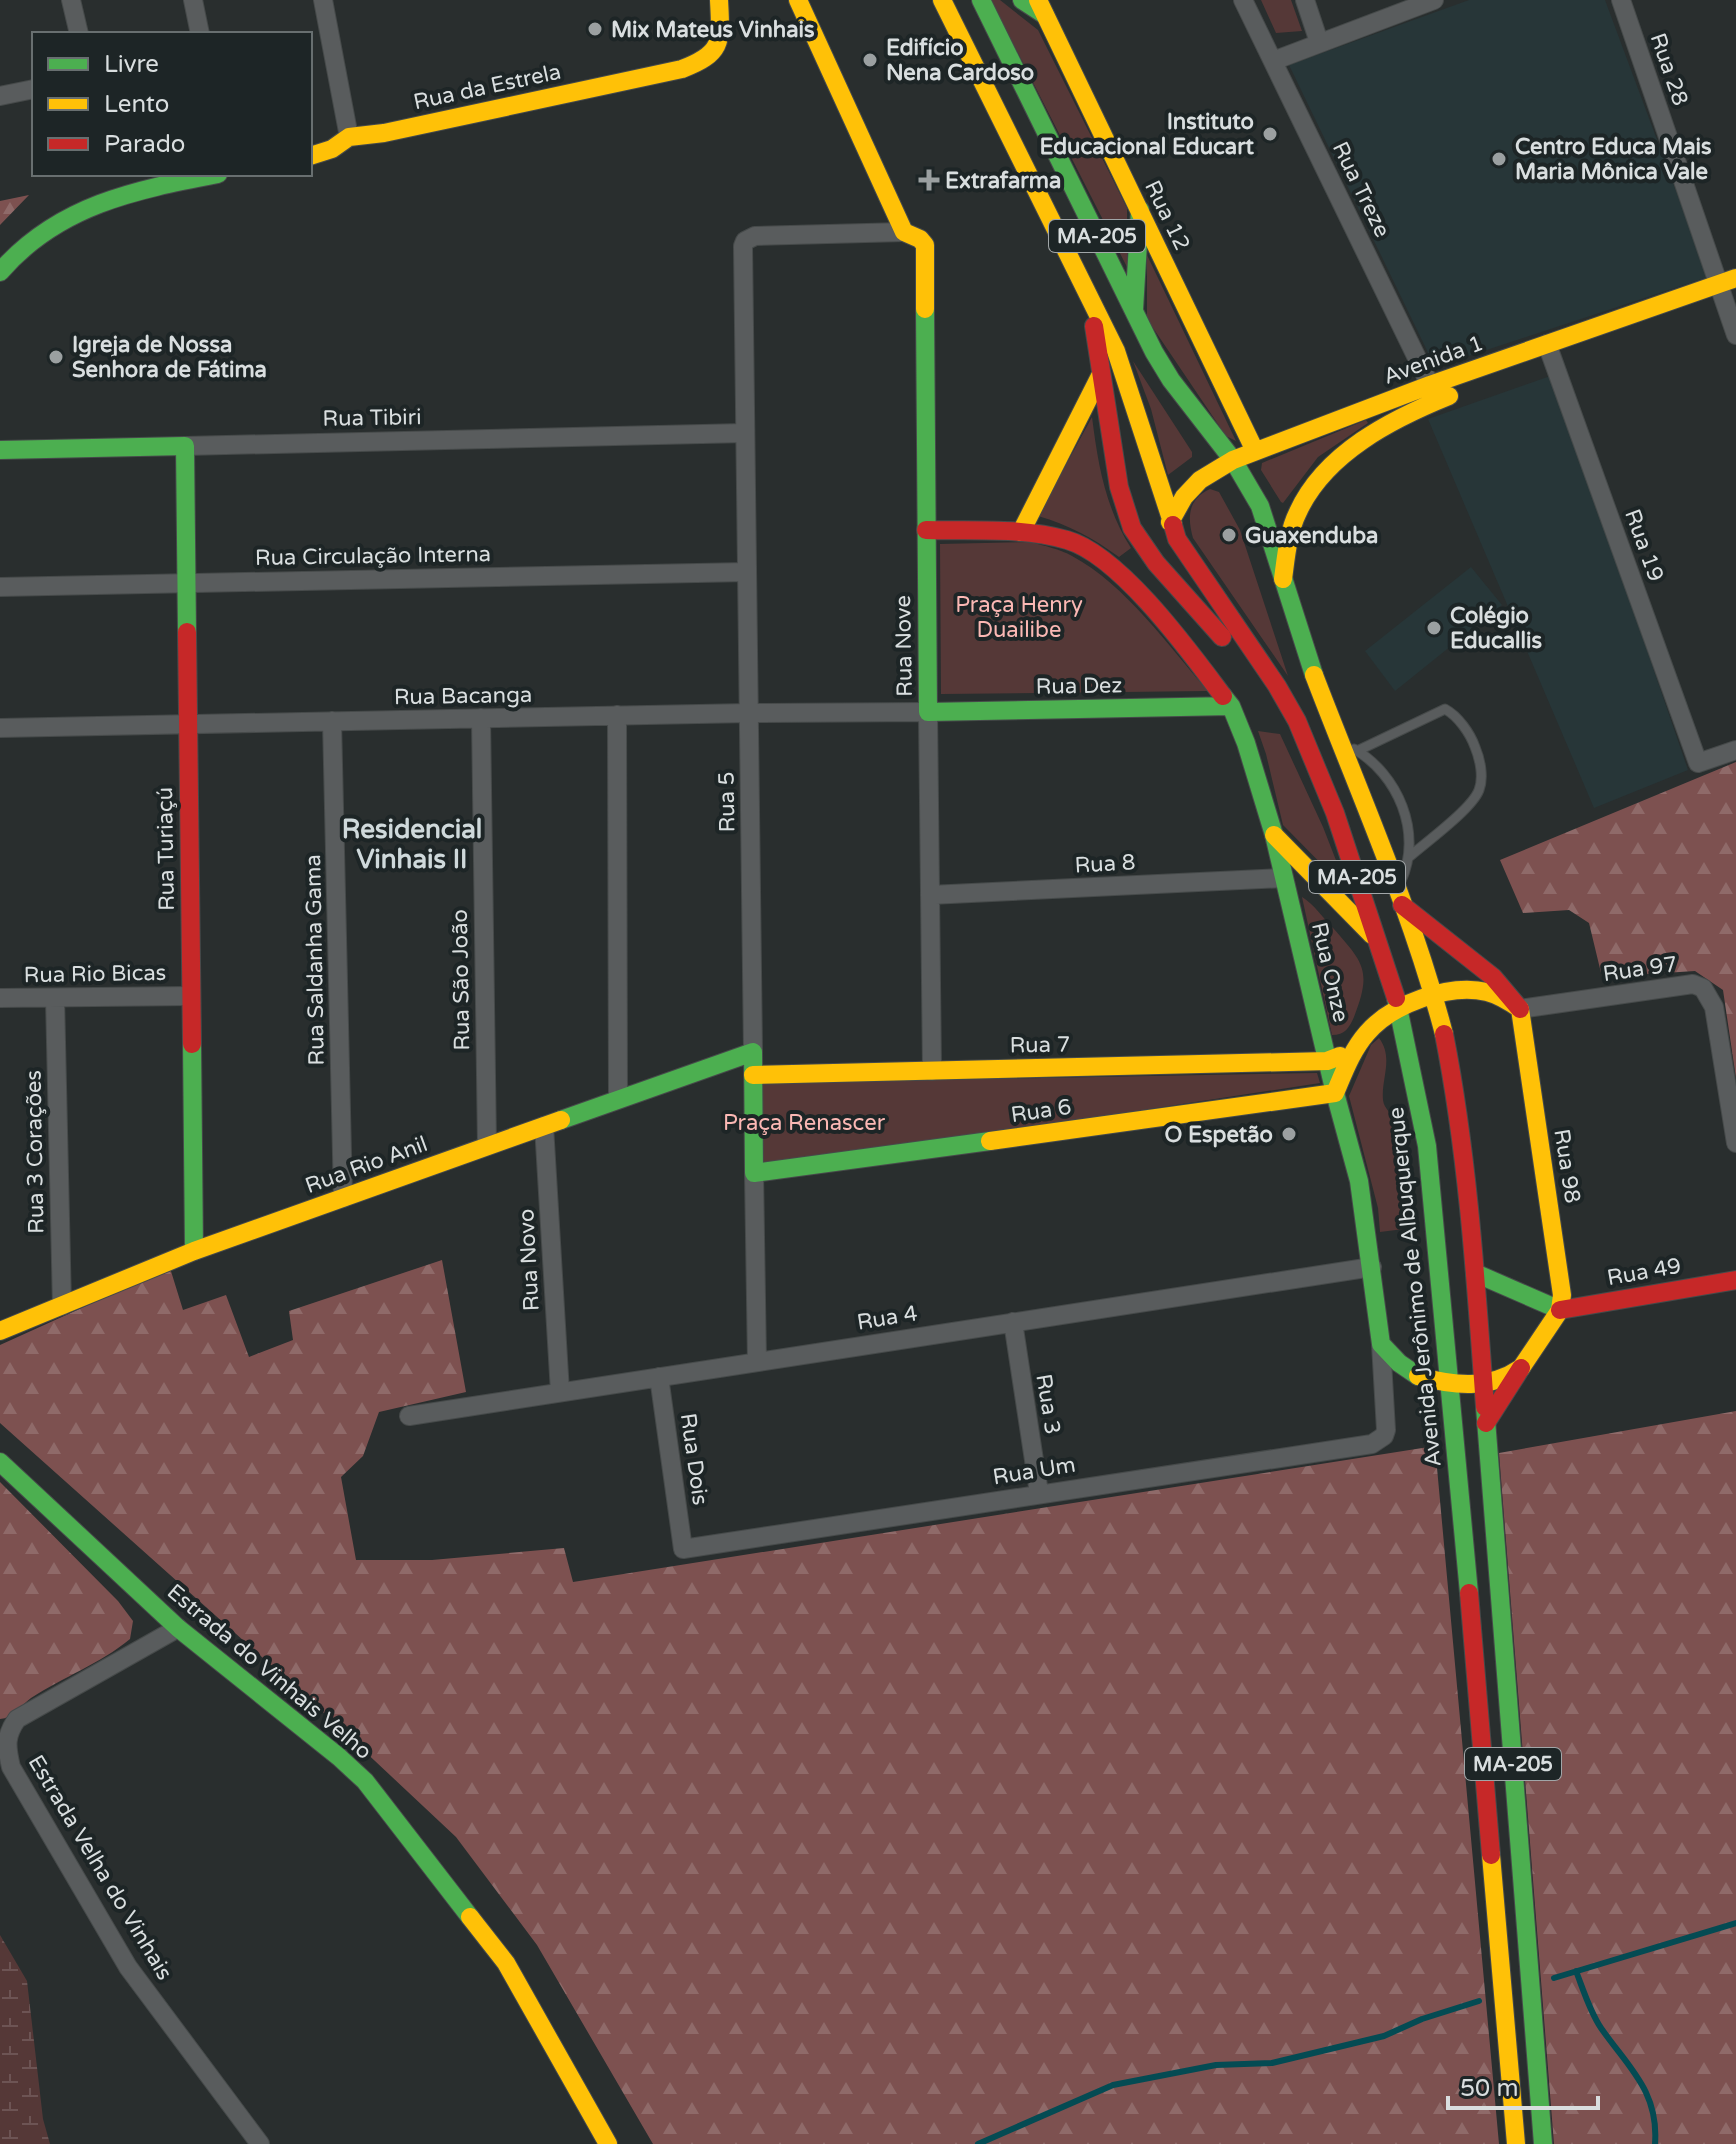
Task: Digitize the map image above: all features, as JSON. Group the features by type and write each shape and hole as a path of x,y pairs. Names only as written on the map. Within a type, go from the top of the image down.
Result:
{"street":[{"path":"71,0 79,32"},
{"path":"193,0 200,32"},
{"path":"323,0 349,137"},
{"name":"Rua da Estrela","path":"312,155 332,149 349,137 384,133 702,63 713,56 718,48 719,0"},
{"name":"Rua Nove","path":"798,0 904,232 920,239 925,245 932,1071"},
{"name":"Avenida Jerônimo de Albuquerque","path":"942,0 1116,351 1170,522 1187,555 1288,704 1335,813 1399,1008 1427,1146 1516,2144"},
{"name":"MA-205","path":"981,0 1167,373 1233,460 1260,506 1301,640 1349,747 1434,997 1456,1093 1475,1273 1543,2144"},
{"path":"1022,0 1042,8"},
{"name":"Rua Treze","path":"1243,0 1434,393"},
{"path":"1305,0 1319,42"},
{"path":"1273,61 1434,0"},
{"name":"Rua 28","path":"1621,0 1729,289 1736,335"},
{"name":"Rua 12","path":"1042,8 1255,451"},
{"path":"0,96 32,89"},
{"path":"0,272 11,256 50,225 142,191 209,176"},
{"path":"1134,312 1140,210"},
{"name":"Rua 5","path":"757,1362 743,251 745,241 755,236 904,232"},
{"name":"Avenida 1","path":"1170,522 1184,497 1200,480 1233,460 1729,289"},
{"path":"1089,293 1119,487 1132,528 1156,563 1196,606 1258,684 1298,745 1335,813"},
{"name":"Rua 19","path":"1550,352 1698,763 1736,750"},
{"path":"1021,532 1100,376"},
{"name":"Avenida 1","path":"1283,583 1286,555 1297,513 1319,478 1386,425 1434,393"},
{"name":"Rua Tibiri","path":"0,450 745,433"},
{"name":"Rua Turiaçú","path":"185,446 194,1251"},
{"name":"Rua Onze","path":"926,530 1021,532 1071,541 1112,567 1134,587 1188,649 1231,706 1246,743 1274,835 1327,1061 1359,1181 1381,1344 1386,1430"},
{"name":"Rua Circulação Interna","path":"0,587 747,572"},
{"name":"Rua Dez","path":"928,712 1231,706"},
{"name":"Rua Bacanga","path":"0,728 928,712"},
{"path":"617,715 618,1099"},
{"name":"Rua São João","path":"481,718 487,1146"},
{"name":"Rua Saldanha Gama","path":"332,721 343,1198"},
{"path":"1274,835 1379,942"},
{"name":"Rua 8","path":"930,895 1283,878"},
{"path":"1399,898 1493,977 1520,1009"},
{"name":"Rua 97","path":"1520,1009 1693,984 1703,988 1714,1007 1736,1143"},
{"path":"1335,1093 1355,1049 1371,1028 1399,1008 1469,990 1501,997 1520,1009"},
{"name":"Rua Rio Bicas","path":"0,998 191,996"},
{"name":"Rua 3 Corações","path":"55,998 62,1306"},
{"name":"Rua 98","path":"1520,1009 1560,1279 1560,1310"},
{"path":"1327,1061 1355,1049"},
{"name":"Rua Rio Anil","path":"0,1331 194,1251 753,1052"},
{"name":"Rua 7","path":"753,1075 1327,1061"},
{"name":"Rua 6","path":"754,1173 1335,1093"},
{"name":"Rua Novo","path":"544,1126 560,1392"},
{"name":"Rua 4","path":"409,1416 1372,1267"},
{"path":"1475,1273 1560,1310 1486,1423"},
{"name":"Rua 49","path":"1560,1310 1736,1280"},
{"name":"Rua 3","path":"1013,1322 1039,1493"},
{"path":"1381,1344 1408,1371 1449,1385 1483,1384 1521,1368"},
{"name":"Rua Dois","path":"659,1377 683,1549"},
{"name":"Rua Um","path":"683,1549 1372,1444 1384,1436 1386,1430"},
{"name":"Estrada do Vinhais Velho","path":"0,1462 178,1628 365,1781 506,1963 608,2144"},
{"name":"Estrada Velha do Vinhais","path":"178,1628 17,1719 8,1732 5,1744 11,1767 128,1967 260,2144"}],"lane":[{"path":"1349,747 1445,709 1460,722 1474,744 1481,769 1479,792 1408,858"},
{"path":"1349,747 1384,774 1402,805 1407,822 1408,858 1399,898"}],"shaded area":[{"name":"Centro Educa Mais Maria Mônica Vale","path":"1469,0 1605,0 1708,277 1435,367 1289,65"},
{"path":"1553,375 1688,770 1594,808 1428,419"},
{"name":"Colégio Educallis","path":"1471,567 1502,605 1395,691 1365,651"}],"green space":[{"path":"991,0 1000,0 1038,30 1127,208 1127,267"},
{"path":"1261,0 1291,0 1302,31 1276,33"},
{"path":"29,195 0,225 0,201"},
{"path":"1147,255 1236,441 1226,436 1147,319"},
{"path":"1133,361 1192,452 1192,457 1168,475 1151,409"},
{"path":"1092,417 1104,485 1115,517 1131,548 1119,557 1080,533 1038,516"},
{"path":"1366,420 1368,423 1318,457 1281,502 1261,470 1262,463"},
{"path":"1210,489 1219,492 1240,530 1288,676 1193,538 1190,523 1193,503"},
{"name":"Praça Henry Duailibe","path":"1031,542 1067,554 1110,583 1128,599 1208,691 941,694 940,544"},
{"path":"1258,731 1280,734 1323,827 1348,891 1283,825"},
{"path":"1736,762 1736,1078 1723,990 1695,971 1602,977 1589,923 1569,910 1523,913 1500,860"},
{"path":"1302,897 1344,940 1362,968 1360,1001 1350,1024 1340,1034 1332,1035"},
{"path":"1379,1038 1386,1053 1383,1100 1395,1122 1400,1148 1404,1229 1380,1232 1378,1208 1349,1096 1371,1045"},
{"name":"Praça Renascer","path":"1317,1073 1320,1083 763,1168 757,1083"},
{"path":"442,1260 466,1392 379,1412 363,1456 341,1477 356,1560 432,1560 564,1548 573,1582 1435,1446 1499,2144 653,2144 537,1945 456,1837 310,1700 0,1423 0,1345 170,1268 183,1310 226,1295 249,1357 293,1340 289,1311"},
{"path":"1736,1411 1736,2144 1554,2144 1499,1453"},
{"path":"0,1482 118,1601 133,1621 130,1639 118,1648 0,1719"},
{"path":"0,1935 27,1981 43,2119 50,2144 0,2144"}],"waterway":[{"path":"1554,1978 1736,1923"},
{"path":"1576,1971 1597,2022 1647,2094 1655,2125 1655,2144"},
{"path":"978,2144 1113,2085 1216,2065 1272,2063 1384,2036 1422,2019 1479,2001"}],"traffic: fast":[{"path":"981,0 1154,352 1171,380 1233,460 1260,506 1314,675"},
{"path":"1022,0 1045,15"},
{"path":"0,272 23,249 73,216 128,194 209,176"},
{"path":"1134,310 1140,210"},
{"path":"925,309 928,712 1231,706"},
{"path":"0,450 185,446 187,632"},
{"path":"1223,696 1231,706 1246,743 1274,835 1359,1181 1381,1344 1399,1363 1418,1376"},
{"path":"1396,998 1427,1146 1469,1593"},
{"path":"192,1044 194,1251"},
{"path":"561,1120 753,1052 754,1173 990,1141"},
{"path":"1475,1273 1560,1310"},
{"path":"1485,1407 1543,2144"},
{"path":"0,1462 178,1628 365,1781 470,1917"}],"traffic: slow":[{"path":"312,155 332,149 349,137 384,133 682,69 706,57 717,44 719,0"},
{"path":"798,0 904,232 920,239 925,245 925,309"},
{"path":"942,0 1116,351 1173,525"},
{"path":"1038,0 1255,451"},
{"path":"1170,522 1184,497 1200,480 1233,460 1430,385 1736,278"},
{"path":"1021,532 1100,376"},
{"path":"1283,579 1288,545 1298,512 1325,472 1362,440 1383,427 1449,396"},
{"path":"1314,675 1401,897 1444,1034"},
{"path":"1274,835 1372,935"},
{"path":"1335,1093 1353,1054 1367,1033 1406,1005 1439,993 1472,990 1496,995 1520,1009 1562,1295 1560,1310 1521,1368 1509,1375 1471,1384 1418,1376"},
{"path":"753,1075 1327,1061 1340,1056"},
{"path":"990,1141 1335,1093"},
{"path":"0,1331 194,1251 561,1120"},
{"path":"1491,1855 1516,2144"},
{"path":"470,1917 506,1963 608,2144"}],"traffic: jam":[{"path":"1094,326 1119,487 1132,528 1156,563 1222,637"},
{"path":"1173,525 1177,539 1277,686 1297,721 1335,813 1396,998"},
{"path":"926,530 1032,533 1067,540 1088,549 1131,584 1223,696"},
{"path":"187,632 192,1044"},
{"path":"1402,905 1493,977 1520,1009"},
{"path":"1444,1034 1465,1173 1485,1407"},
{"path":"1560,1310 1736,1280"},
{"path":"1486,1423 1521,1368"},
{"path":"1469,1593 1491,1855"}],"place":[{"name":"Mix Mateus Vinhais","path":"595,29"},
{"name":"Edifício Nena Cardoso","path":"870,60"},
{"name":"Instituto Educacional Educart","path":"1270,134"},
{"name":"Centro Educa Mais Maria Mônica Vale","path":"1499,159"},
{"name":"Extrafarma","path":"929,180"},
{"name":"Igreja de Nossa Senhora de Fátima","path":"56,357"},
{"name":"Guaxenduba","path":"1229,535"},
{"name":"Colégio Educallis","path":"1434,628"},
{"name":"O Espetão","path":"1289,1134"}],"district":[{"name":"Residencial Vinhais II","path":"412,844"}]}
